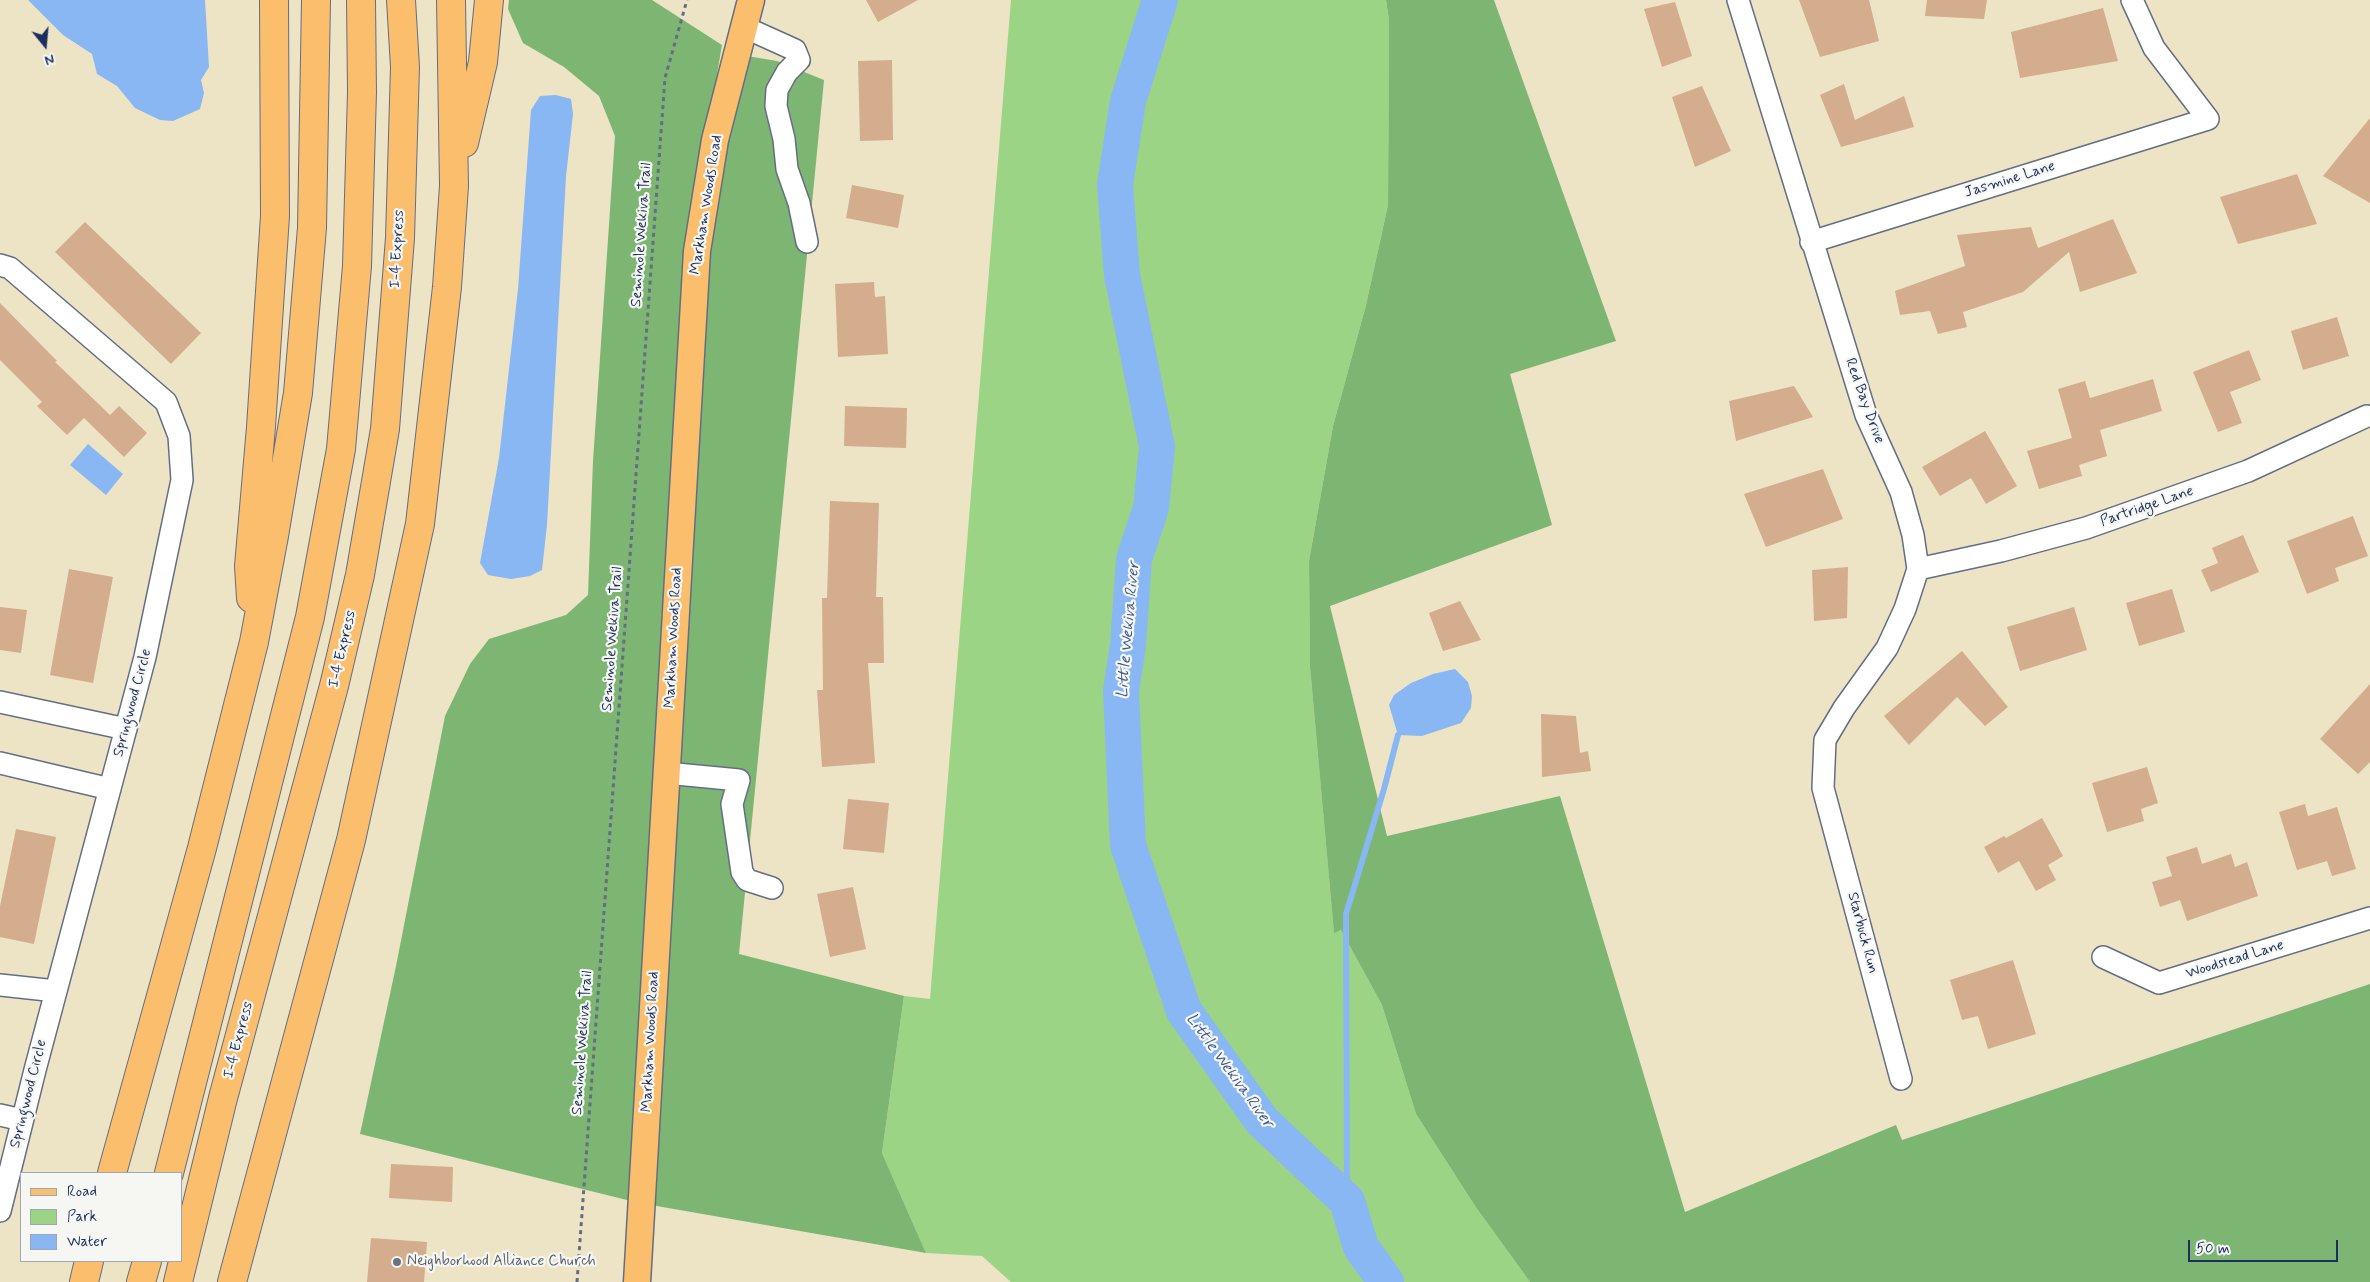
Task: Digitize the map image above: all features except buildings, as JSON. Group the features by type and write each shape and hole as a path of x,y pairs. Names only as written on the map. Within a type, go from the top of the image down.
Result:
{"highway":[{"path":"254,642 249,566 262,427 275,216 274,0"},
{"path":"112,1172 202,848 254,642 298,393 312,228 316,0"},
{"path":"169,1172 310,617 341,449 357,266 362,92 361,0"},
{"name":"I-4 Express","path":"178,1282 223,1098 334,686 360,575 385,429 400,238 405,67 401,0"},
{"path":"232,1282 351,840 420,524 447,287 454,186 451,0"},
{"path":"454,186 482,62 489,0"},
{"path":"84,1282 89,1262"},
{"path":"141,1282 147,1262"}],"main road":[{"name":"Markham Woods Road","path":"637,1282 697,251 716,140 752,0"}],"street":[{"name":"Red Bay Drive","path":"1738,0 1811,242 1866,415 1901,492 1913,535 1918,569 1905,608 1887,648 1844,708 1825,740 1822,788"},
{"name":"Jasmine Lane","path":"1811,242 2208,119 2154,48 2132,0"},
{"path":"744,27 795,50 799,60 787,72 777,90 776,106 784,139 787,169 799,203 806,242"},
{"name":"Springwood Circle","path":"0,265 10,268 166,402 179,436 182,480 145,657 22,1120 0,1211"},
{"name":"Partridge Lane","path":"1918,569 2001,551 2086,528 2248,471 2367,416"},
{"path":"0,702 126,728"},
{"path":"0,763 110,789"},
{"path":"666,773 739,780 732,804 742,872 747,880 772,888"},
{"name":"Starbuck Run","path":"1822,788 1902,1079"},
{"name":"Woodstead Lane","path":"2103,957 2159,983 2370,918"},
{"path":"0,985 56,991"},
{"path":"0,1115 22,1120"}],"path":[{"name":"Seminole Wekiva Trail","path":"577,1282 665,78 688,0"}],"green space":[{"path":"509,0 652,0 722,45 687,250 631,1201 360,1134 396,966 445,716 470,664 489,639 566,615 588,595 593,461 615,136 599,96 564,67 523,43 508,9"},
{"path":"1011,0 1386,0 1389,20 1388,205 1366,305 1333,426 1309,561 1310,667 1334,932 1341,930 1382,1005 1416,1114 1475,1206 1530,1282 1011,1282 982,1256 926,1253 882,1153 904,996 930,999"},
{"path":"1386,0 1494,0 1616,341 1510,374 1552,525 1330,606 1387,836 1560,796 1685,1212 1896,1125 1902,1140 2370,984 2370,1282 1530,1282 1475,1206 1416,1114 1382,1005 1341,930 1334,933 1310,667 1309,561 1333,426 1366,305 1388,205 1389,20"},
{"path":"747,56 777,61 824,80 739,954 904,996 882,1153 926,1253 651,1205 708,253 726,143"}],"water":[{"path":"28,0 205,0 209,67 201,80 204,93 200,109 173,121 160,120 135,108 117,86 97,74 92,54 63,35"},
{"path":"556,95 571,99 573,114 566,176 547,525 542,570 530,576 511,579 488,575 480,563 499,458 518,289 531,110 540,96"},
{"path":"88,444 123,474 106,495 70,465"},
{"path":"1455,669 1468,682 1472,696 1471,708 1461,723 1422,736 1398,735 1389,705 1394,695 1411,683 1433,674"}],"waterway":[{"name":"Little Wekiva River","path":"1160,0 1128,101 1115,185 1122,275 1157,447 1151,508 1134,559 1128,645 1121,691 1128,845 1184,1011 1262,1121 1347,1201 1361,1247 1386,1282"},
{"path":"1347,1201 1346,914 1384,789 1398,735"}],"place":[{"name":"Neighborhood Alliance Church","path":"397,1262"}]}
